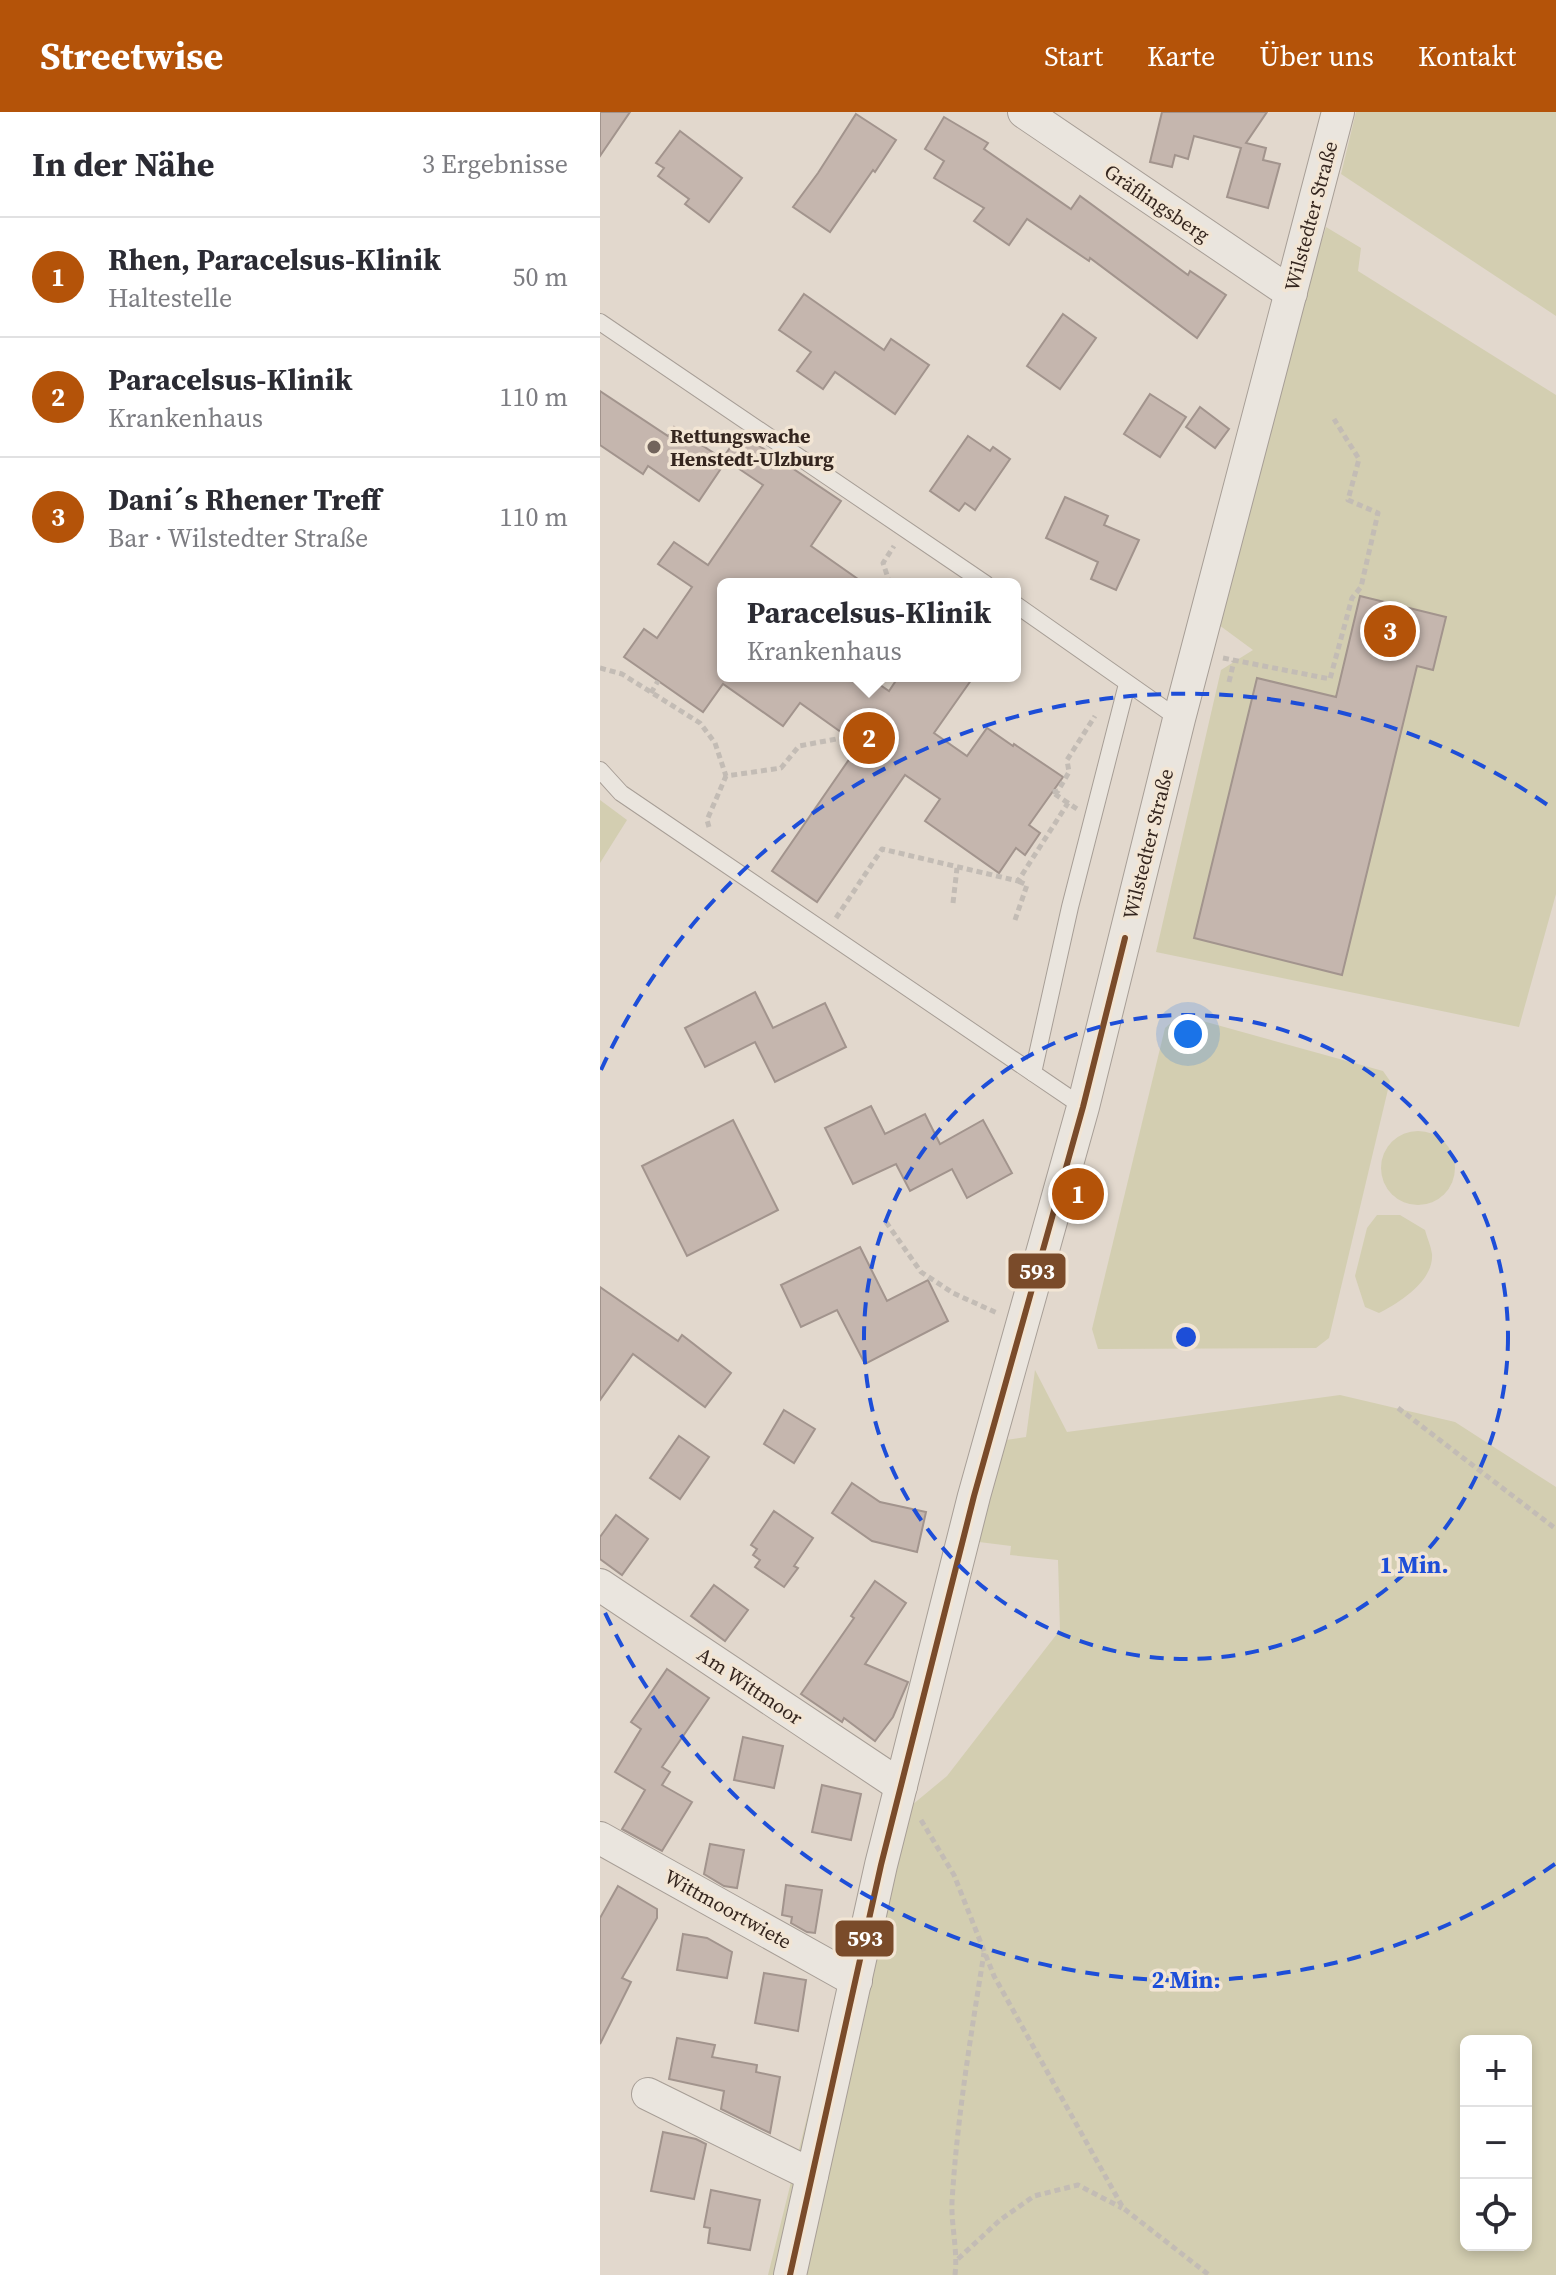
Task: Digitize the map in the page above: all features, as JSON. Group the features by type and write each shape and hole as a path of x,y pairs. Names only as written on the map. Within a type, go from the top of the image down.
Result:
{"street":[{"name":"Gräflingsberg","path":"1024,112 1291,293"},
{"name":"Wilstedter Straße","path":"790,2275 881,1865 974,1496 1083,1107 1179,719 1338,112"},
{"name":"Am Wittmoor","path":"600,1585 901,1786"},
{"name":"Wittmoortwiete","path":"600,1838 856,1981"},
{"path":"648,2094 812,2175"}],"lane":[{"path":"600,322 977,578"},
{"path":"1021,608 1179,719"},
{"path":"1033,1073 1123,681"},
{"path":"600,770 621,793 1083,1107"}],"path":[{"path":"1229,682 1231,660 1330,679 1352,598 1361,587 1378,513 1348,500 1359,459 1334,419"},
{"path":"888,578 883,563 906,529"},
{"path":"600,668 622,674 700,723 715,743 726,776 707,820 722,862"},
{"path":"651,693 658,681"},
{"path":"1091,818 1052,792 1058,791 1069,772 1067,760 1123,681"},
{"path":"726,776 781,768 799,746 847,737"},
{"path":"1018,881 1068,803"},
{"path":"826,932 882,849 1027,885 1015,920"},
{"path":"953,903 957,868"},
{"path":"886,1222 921,1272 953,1293 1022,1325"},
{"path":"1398,1408 1556,1529"},
{"path":"901,1786 954,1875 994,1976 1123,2208"},
{"path":"955,2275 957,2259 952,2206 964,2077 984,1952"},
{"path":"957,2259 1000,2220 1034,2196 1078,2185 1123,2208 1209,2275"}],"shaded area":[{"path":"1356,112 1556,112 1556,316 1341,174"},
{"path":"1326,227 1361,248 1358,271 1556,395 1556,894 1519,1027 1156,952 1221,670 1253,650 1219,625 1272,393"},
{"path":"600,800 627,820 600,863"},
{"path":"1192,1018 1383,1071 1390,1081 1329,1338 1316,1348 1098,1349 1092,1329 1165,1028 1172,1022"},
{"path":"1418,1131 1439,1137 1449,1147 1455,1168 1449,1189 1439,1199 1418,1205 1397,1199 1387,1189 1381,1168 1387,1147 1397,1137"},
{"path":"1377,1215 1400,1215 1425,1230 1432,1254 1427,1273 1414,1290 1379,1313 1365,1307 1355,1276 1367,1228"},
{"path":"1035,1370 1067,1432 1340,1395 1455,1422 1556,1487 1556,2275 768,2275 877,1834 947,1776 1060,1630 1058,1560 1010,1555 1011,1546 979,1542 999,1441 1026,1437"}],"building":[{"path":"600,112 630,112 600,156"},
{"path":"1162,112 1267,112 1246,143 1266,148 1263,160 1280,164 1268,208 1227,197 1241,148 1194,136 1188,159 1175,155 1172,167 1150,162"},
{"path":"856,114 896,140 830,232 793,207"},
{"path":"944,117 988,143 984,149 1071,209 1080,196 1188,275 1190,271 1226,295 1197,338 1090,258 1089,261 1027,219 1009,245 974,221 984,208 934,178 944,161 925,149"},
{"path":"680,131 742,178 709,222 685,204 689,199 658,176 664,168 656,163"},
{"path":"804,294 884,350 891,339 929,365 895,414 835,372 823,389 797,371 811,352 779,330"},
{"path":"1063,314 1096,338 1060,389 1027,366"},
{"name":"Rettungswache Henstedt-Ulzburg","path":"600,391 668,436 674,427 726,461 699,501 648,466 643,474 600,445"},
{"path":"1150,394 1186,417 1160,457 1124,434"},
{"path":"1200,407 1229,429 1215,448 1186,427"},
{"path":"740,433 841,501 811,546 856,578 717,578 717,682 876,682 889,691 895,682 970,682 934,733 967,756 987,728 1063,777 1029,825 1040,833 1025,855 1016,848 999,873 925,821 940,799 905,775 817,902 772,871 859,745 800,703 783,726 723,684 703,712 624,657 644,629 657,638 692,587 658,564 674,542 708,565 763,485 723,458"},
{"path":"968,436 990,451 993,447 1010,459 975,510 965,503 959,511 930,491"},
{"path":"1065,497 1108,516 1104,525 1139,540 1116,590 1091,579 1098,562 1046,538"},
{"path":"1360,596 1446,617 1433,670 1417,666 1342,975 1194,938 1257,678 1336,697"},
{"path":"755,992 773,1028 825,1003 846,1047 775,1082 755,1042 705,1067 685,1028"},
{"path":"871,1106 885,1134 925,1114 940,1144 983,1120 1012,1173 967,1198 952,1169 910,1191 896,1164 853,1184 825,1128"},
{"path":"733,1120 778,1210 687,1256 642,1166"},
{"path":"860,1247 887,1301 928,1280 948,1321 865,1364 837,1310 801,1327 781,1285"},
{"path":"600,1287 678,1341 682,1335 731,1373 705,1407 633,1354 600,1400"},
{"path":"784,1410 815,1429 794,1463 764,1444"},
{"path":"679,1436 709,1457 680,1499 650,1478"},
{"path":"852,1483 880,1502 926,1512 917,1552 872,1541 832,1513"},
{"path":"774,1511 813,1538 784,1587 755,1567 760,1560 753,1555 757,1549 751,1545"},
{"path":"616,1515 648,1539 622,1575 600,1559 600,1537"},
{"path":"875,1581 906,1603 865,1664 908,1682 893,1717 875,1741 844,1718 842,1722 801,1694 854,1618 851,1616"},
{"path":"714,1585 748,1610 725,1641 691,1616"},
{"path":"667,1669 709,1698 662,1767 670,1772 662,1785 692,1802 662,1851 622,1829 645,1790 615,1772 641,1729 631,1722"},
{"path":"743,1737 783,1746 774,1788 734,1780"},
{"path":"822,1785 861,1794 851,1840 812,1832"},
{"path":"710,1844 744,1850 737,1888 724,1886 704,1874"},
{"path":"786,1885 822,1890 815,1933 791,1923 792,1917 782,1915"},
{"path":"618,1886 657,1909 657,1918 622,1978 631,1982 600,2044 600,1918"},
{"path":"683,1934 707,1938 732,1952 727,1978 677,1970"},
{"path":"764,1973 806,1980 798,2031 755,2023"},
{"path":"677,2038 715,2045 712,2057 757,2065 756,2072 780,2077 770,2133 721,2109 724,2091 669,2079"},
{"path":"663,2132 706,2144 694,2199 651,2191"},
{"path":"711,2190 760,2200 750,2250 708,2243 710,2228 704,2227"}],"transit line":[{"name":"593","path":"790,2275 881,1865 974,1496 1083,1107 1125,938"}],"place":[{"name":"Rettungswache Henstedt-Ulzburg","path":"654,447"},
{"name":"Dani´s Rhener Treff","path":"1390,631"},
{"name":"Paracelsus-Klinik","path":"869,738"},
{"name":"Rhen, Paracelsus-Klinik","path":"1078,1194"}]}
